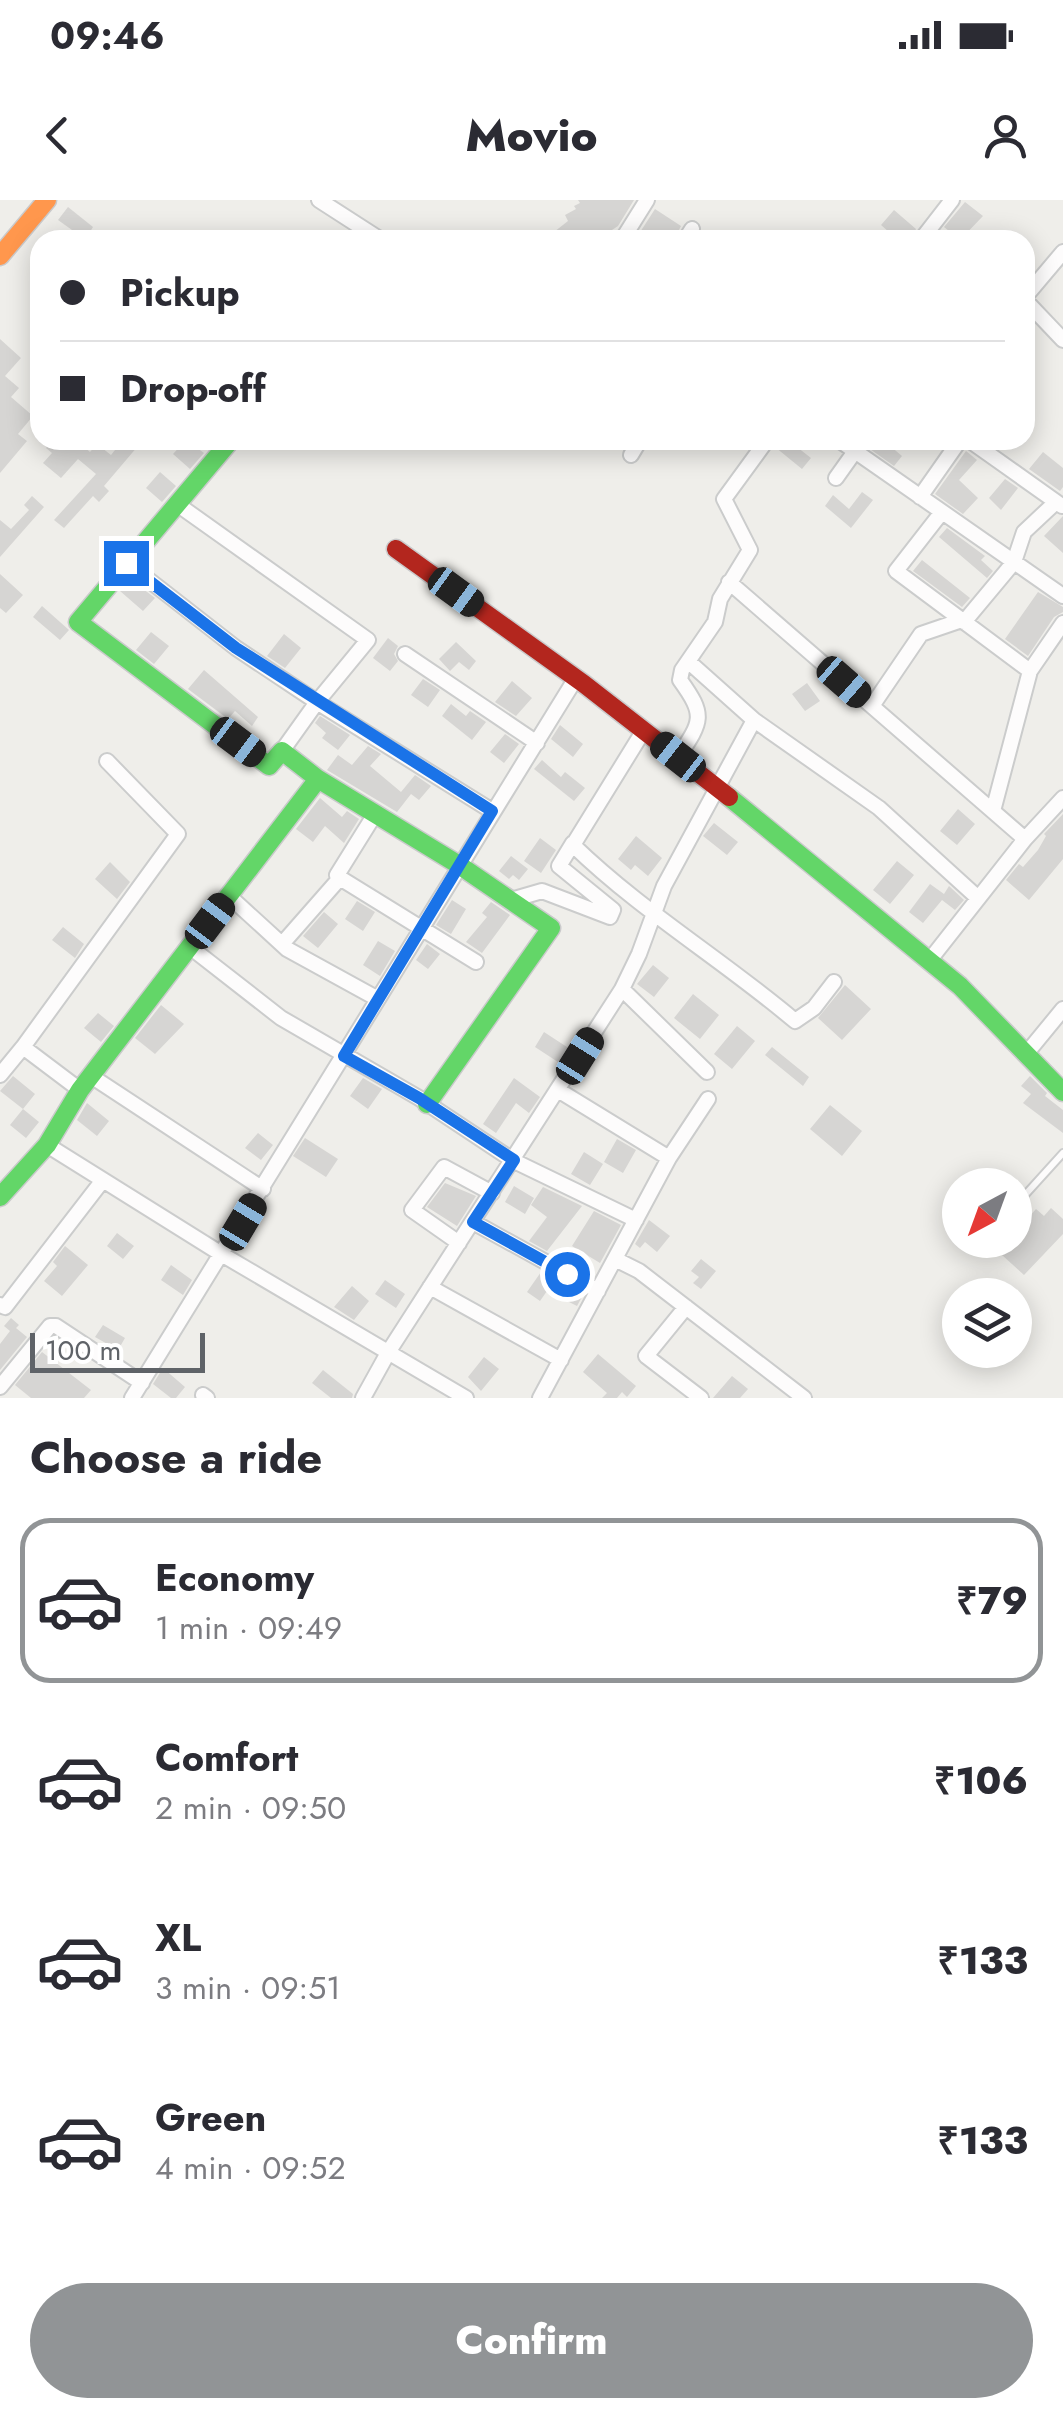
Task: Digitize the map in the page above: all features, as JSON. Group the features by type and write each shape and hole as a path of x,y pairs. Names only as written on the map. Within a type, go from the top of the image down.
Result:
{"street":[{"path":"0,256 47,200"},
{"path":"318,200 361,230"},
{"path":"628,230 648,200"},
{"path":"929,230 952,200"},
{"path":"1035,287 1063,252"},
{"path":"1035,310 1063,340"},
{"path":"177,504 368,640 269,766 78,622 126,563 223,450"},
{"path":"631,456 634,450"},
{"path":"678,757 698,726 699,707 680,680 682,670 714,622 720,599 750,550 724,499 760,450"},
{"path":"836,478 856,450"},
{"path":"864,450 920,497 1063,596"},
{"path":"920,497 953,450"},
{"path":"872,706 920,634 963,621 1014,562 1024,532 1060,504 983,450"},
{"path":"942,512 896,571 1030,671"},
{"path":"396,549 576,678 717,787 960,986 1063,1092"},
{"path":"126,563 236,648 492,811"},
{"path":"729,582 1025,839"},
{"path":"992,811 1030,671 1063,623"},
{"path":"404,654 537,743"},
{"path":"689,662 754,720 879,808 978,898"},
{"path":"0,1387 50,1326 56,1326 137,1393 576,678"},
{"path":"363,1398 388,1350 622,989 640,954 664,886 754,720"},
{"path":"511,900 542,891 610,917 614,910 559,866 644,730"},
{"path":"282,751 318,779 459,865 552,928 427,1104"},
{"path":"0,1075 178,834 107,761"},
{"path":"0,1197 46,1145 85,1083 318,779"},
{"path":"930,961 1025,839 1063,798"},
{"path":"376,814 337,875 476,962"},
{"path":"573,842 584,856 654,913 796,1021 814,1008 834,982"},
{"path":"282,944 340,878"},
{"path":"229,896 282,944 378,998"},
{"path":"190,946 281,1018 514,1160 636,1220"},
{"path":"622,989 707,1072"},
{"path":"1026,1054 1063,1009"},
{"path":"23,1047 263,1189"},
{"path":"558,1090 669,1158"},
{"path":"540,1398 669,1158 708,1099"},
{"path":"46,1145 463,1397"},
{"path":"459,1243 412,1210 444,1166 492,1193"},
{"path":"0,1305 5,1307 103,1180"},
{"path":"473,1222 598,1291"},
{"path":"615,1259 639,1270 804,1398"},
{"path":"430,1287 560,1360"},
{"path":"686,1307 646,1356 701,1398"}],"lane":[{"path":"1032,1187 1063,1153"}],"building":[{"path":"578,200 634,200 612,230 557,230 568,221 565,215 580,203"},
{"path":"965,202 983,216 970,230 944,227"},
{"path":"68,207 93,227 72,230 58,220"},
{"path":"655,209 681,226 679,230 641,230"},
{"path":"894,210 916,229 887,230 881,225"},
{"path":"0,339 21,358 5,376 19,388 11,397 30,413 30,420 18,434 27,441 0,473"},
{"path":"48,450 105,450 111,455 115,450 135,450 104,486 109,491 99,502 93,496 64,528 54,520 96,474 78,459 61,478 43,463 52,453"},
{"path":"177,450 204,453 190,469 173,454"},
{"path":"779,450 801,450 811,458 802,469"},
{"path":"871,450 895,450 902,456 894,466"},
{"path":"966,451 977,460 959,480 978,498 963,514 935,494"},
{"path":"1043,452 1063,468 1060,491 1029,469"},
{"path":"160,472 176,486 162,502 146,488"},
{"path":"1005,479 1018,488 1001,510 989,498"},
{"path":"862,492 873,500 851,528 825,506 833,495 849,509"},
{"path":"32,496 44,507 0,557 0,520 11,529 29,510 24,505"},
{"path":"1063,516 1063,553 1044,536"},
{"path":"947,528 985,556 981,560 993,571 987,578 939,537"},
{"path":"922,560 970,598 962,607 913,571"},
{"path":"0,574 23,595 6,613 0,608"},
{"path":"130,579 155,598 143,611 120,591"},
{"path":"1038,592 1063,607 1063,612 1054,617 1028,656 1005,639"},
{"path":"42,606 69,630 60,640 33,617"},
{"path":"151,632 169,646 154,664 136,650"},
{"path":"284,634 301,648 285,668 267,656"},
{"path":"388,638 398,646 394,654 398,661 390,671 373,658"},
{"path":"456,642 476,661 469,670 459,662 450,671 439,659"},
{"path":"204,670 258,717 252,726 235,711 228,719 188,689"},
{"path":"423,679 440,690 428,707 411,695"},
{"path":"512,681 532,698 516,716 495,702"},
{"path":"807,683 820,701 805,711 792,694"},
{"path":"451,704 466,716 470,711 486,722 472,740 442,716"},
{"path":"320,716 350,735 338,750 322,738 326,733 315,723"},
{"path":"560,725 583,744 573,757 551,739"},
{"path":"505,734 519,744 504,763 490,752"},
{"path":"368,746 381,754 370,766 401,792 415,775 431,786 419,800 411,794 397,812 327,770 338,755 352,765"},
{"path":"542,760 561,777 565,772 585,788 574,801 534,769"},
{"path":"320,798 342,817 347,811 359,819 344,843 325,826 313,842 296,829"},
{"path":"958,809 975,824 957,845 940,831"},
{"path":"1063,814 1063,859 1029,900 1006,880 1038,850 1044,834"},
{"path":"714,823 738,842 727,855 703,836"},
{"path":"636,836 662,858 648,876 635,865 631,870 618,859"},
{"path":"540,838 556,850 541,873 524,861"},
{"path":"511,856 528,869 519,880 513,875 509,879 499,871"},
{"path":"897,861 914,875 890,904 873,890"},
{"path":"110,862 130,882 117,899 95,879"},
{"path":"930,884 944,894 949,886 964,900 955,910 942,900 923,923 909,912"},
{"path":"452,900 466,909 451,934 436,925"},
{"path":"357,901 375,912 363,931 345,919"},
{"path":"491,902 510,915 482,953 466,942 487,917 482,913"},
{"path":"324,912 338,924 318,948 303,936"},
{"path":"63,927 84,944 75,958 52,940"},
{"path":"378,941 395,951 380,976 363,965"},
{"path":"427,944 440,954 428,969 416,960"},
{"path":"653,965 669,978 654,997 637,984"},
{"path":"845,985 871,1009 842,1040 818,1018"},
{"path":"693,994 719,1015 700,1039 674,1018"},
{"path":"161,1005 184,1024 155,1054 135,1038"},
{"path":"98,1013 114,1026 101,1042 84,1028"},
{"path":"737,1026 755,1041 732,1069 714,1054"},
{"path":"544,1032 570,1049 561,1064 535,1047"},
{"path":"772,1047 809,1077 803,1086 765,1055"},
{"path":"13,1076 35,1094 23,1109 0,1091"},
{"path":"1030,1076 1047,1093 1045,1096 1063,1110 1063,1133 1023,1103 1031,1094 1021,1086"},
{"path":"363,1078 382,1089 368,1109 350,1096"},
{"path":"514,1078 540,1097 529,1113 516,1103 496,1133 483,1124"},
{"path":"87,1103 109,1121 97,1136 77,1120"},
{"path":"830,1105 862,1131 842,1156 810,1129"},
{"path":"23,1109 39,1122 26,1138 10,1125"},
{"path":"258,1133 273,1145 261,1160 245,1148"},
{"path":"305,1138 338,1159 326,1177 293,1156"},
{"path":"617,1139 636,1150 623,1173 604,1162"},
{"path":"584,1152 603,1164 590,1185 571,1174"},
{"path":"445,1183 476,1196 457,1226 427,1207"},
{"path":"514,1186 534,1198 525,1214 505,1202"},
{"path":"543,1187 582,1206 547,1251 529,1241 547,1217 531,1205"},
{"path":"1051,1208 1063,1219 1063,1234 1024,1275 1005,1258 1032,1258 1032,1213 1036,1209 1044,1216"},
{"path":"594,1211 621,1225 600,1263 572,1246"},
{"path":"649,1220 670,1236 657,1252 645,1242 640,1248 635,1244"},
{"path":"117,1233 134,1246 123,1259 107,1246"},
{"path":"65,1246 88,1265 62,1296 44,1281 57,1266 53,1262"},
{"path":"701,1259 716,1271 701,1289 693,1283 699,1277 691,1271"},
{"path":"171,1265 192,1280 183,1295 161,1280"},
{"path":"541,1272 583,1295 577,1306 547,1291 540,1301 527,1292"},
{"path":"385,1280 405,1294 396,1308 375,1294"},
{"path":"352,1286 369,1301 354,1320 334,1307"},
{"path":"11,1318 27,1337 0,1370 0,1344 10,1331 4,1326"},
{"path":"103,1325 125,1338 118,1350 95,1337"},
{"path":"42,1352 91,1390 84,1398 31,1398 15,1385"},
{"path":"598,1354 636,1386 627,1397 622,1392 617,1398 602,1398 607,1393 583,1372"},
{"path":"484,1357 499,1369 481,1391 468,1377"},
{"path":"163,1368 185,1387 176,1398 153,1384"},
{"path":"323,1370 353,1394 352,1398 331,1398 312,1383"},
{"path":"732,1376 748,1389 740,1398 713,1398"}],"traffic: fast":[{"path":"223,450 78,622 269,766 282,751 318,779 459,865 551,928 427,1104"},
{"path":"0,1197 47,1145 80,1090 318,779"},
{"path":"729,797 960,986 1063,1092"}],"traffic: slow":[{"path":"0,256 47,200"}],"traffic: jam":[{"path":"396,549 584,684 729,797"}],"route":[{"path":"126,563 236,648 492,811 344,1056 419,1098 514,1160 473,1222 567,1274"}]}
